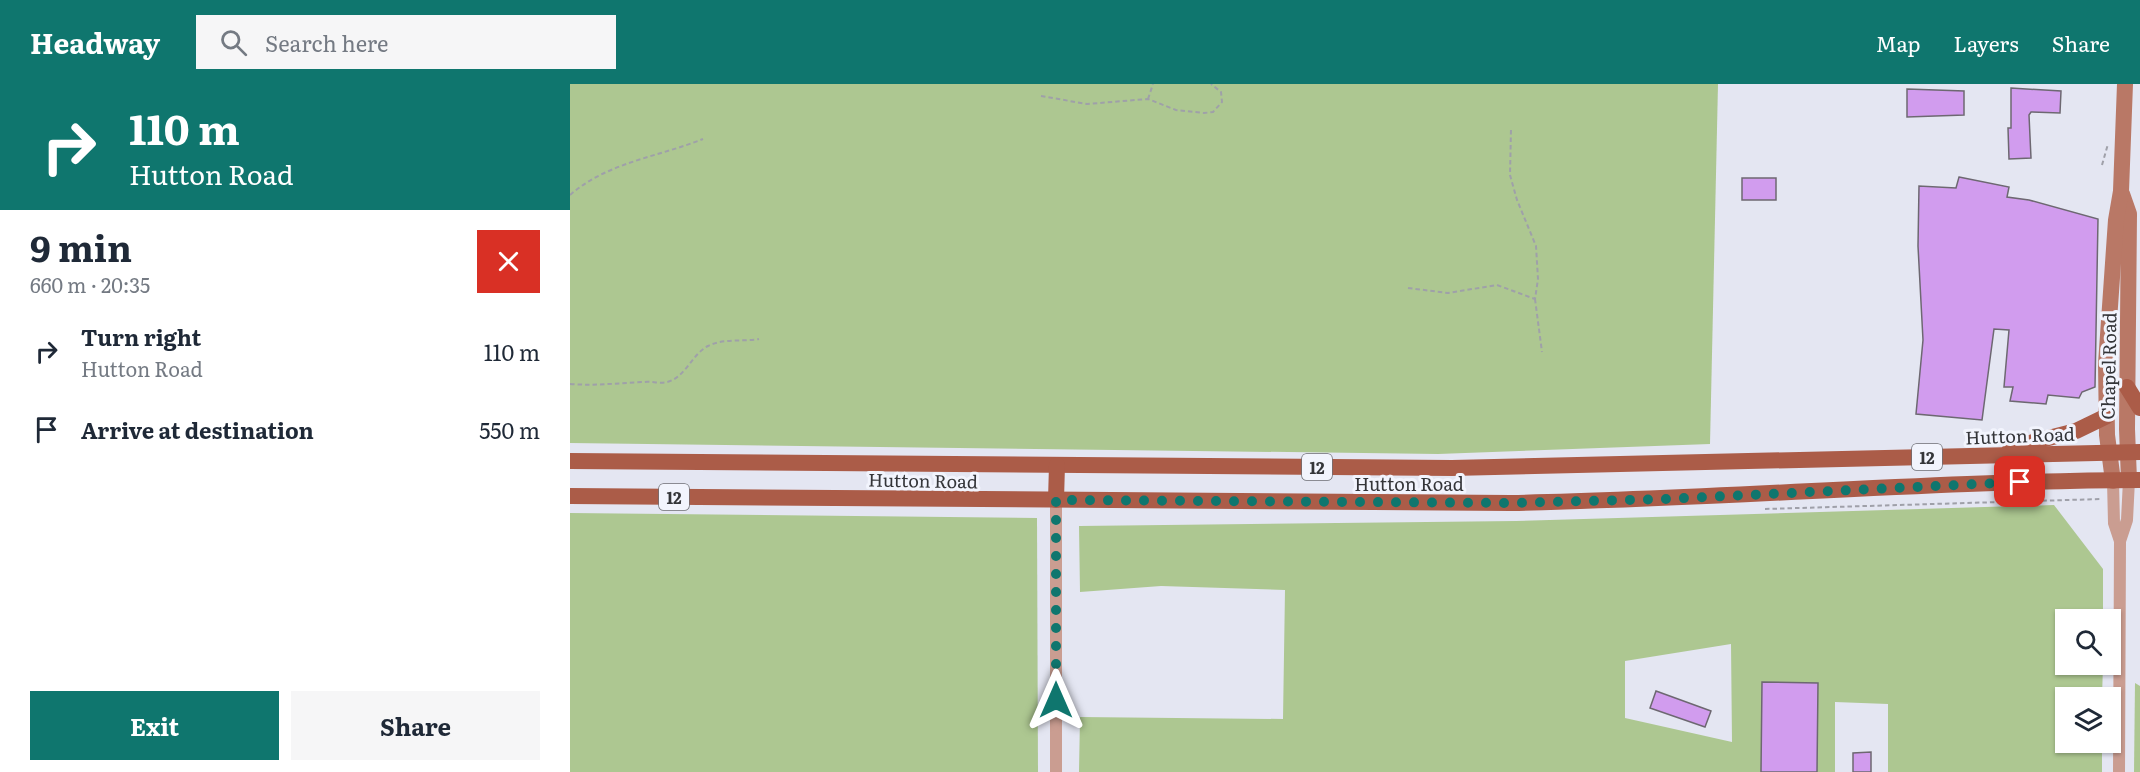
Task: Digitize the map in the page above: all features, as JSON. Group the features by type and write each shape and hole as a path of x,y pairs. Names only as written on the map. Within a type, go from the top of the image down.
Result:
{"main road":[{"name":"Chapel Road","path":"2125,84 2121,191 2116,220 2109,328 2107,416 2109,452 2127,480"},
{"name":"Chapel Road","path":"2121,191 2129,214 2127,387 2134,452 2127,480"},
{"path":"2127,387 2140,408"},
{"path":"1997,456 2033,442 2068,435 2107,416"},
{"name":"Hutton Road","path":"570,461 1531,467 2134,452"},
{"path":"1056,500 1057,465"},
{"name":"Hutton Road","path":"570,496 1521,503 1665,499 1985,483 2127,480"}],"street":[{"name":"Chapel Road","path":"2120,541 2114,523 2127,480"},
{"name":"Chapel Road","path":"2119,772 2120,541 2127,520 2127,480"},
{"path":"1056,500 1056,772"}],"path":[{"path":"1148,99 1153,84"},
{"path":"1041,96 1087,104 1148,99 1189,113 1213,112 1219,108 1222,97 1218,88 1211,84"},
{"path":"1511,129 1510,175 1517,200 1536,246 1538,279 1535,299 1542,352"},
{"path":"570,195 592,178 614,168 703,139"},
{"path":"1408,288 1448,293 1497,285 1535,299"},
{"path":"570,384 600,386 666,382 680,374 696,354 706,347 726,341 759,339"}],"green space":[{"path":"570,84 1718,84 1710,444 1438,454 570,443"},
{"path":"2054,505 2103,569 2103,609 2055,609 2055,675 2103,675 2102,687 2055,687 2055,753 2102,753 2102,772 1888,772 1888,704 1835,702 1835,772 1079,772 1080,717 1283,719 1285,590 1161,586 1080,592 1079,526 1516,521","holes":["1731,644 1732,742 1625,718 1625,661"]},
{"path":"570,513 1037,518 1038,772 570,772"},
{"path":"2135,683 2140,686 2140,772 2134,772"}],"building":[{"path":"2011,88 2061,91 2060,113 2031,112 2029,115 2031,158 2009,159 2008,128 2011,128"},
{"path":"1907,89 1964,91 1964,115 1907,117"},
{"path":"1959,177 2009,187 2007,197 2029,200 2098,219 2095,387 2082,392 2079,398 2048,395 2046,404 2010,401 2013,387 2004,387 2009,330 1994,329 1982,420 1916,414 1923,340 1918,246 1919,186 1956,188"},
{"path":"1742,178 1776,178 1776,200 1742,200"},
{"path":"1762,682 1818,683 1817,772 1761,772"},
{"path":"1656,691 1711,711 1705,727 1650,708"},
{"path":"1871,752 1871,772 1853,772 1853,753"}],"route":[{"path":"1056,700 1056,500 1511,503 1665,499 2020,482"}]}
